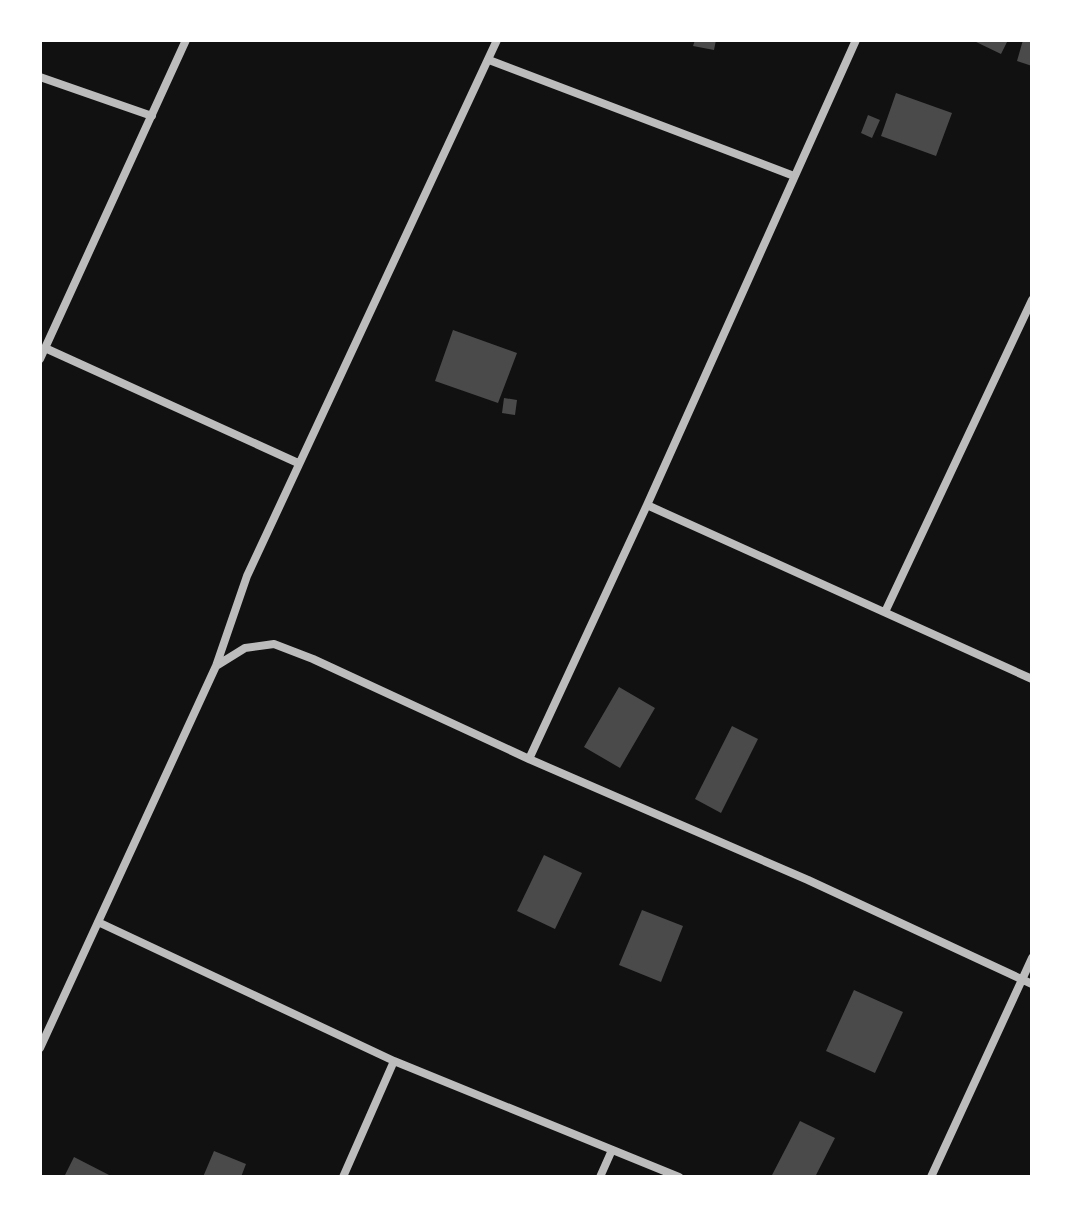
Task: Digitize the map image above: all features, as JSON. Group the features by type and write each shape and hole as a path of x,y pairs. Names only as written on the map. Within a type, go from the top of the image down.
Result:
{"street":[{"path":"40,359 186,40"},
{"path":"40,1048 216,666 247,576 298,463 497,40"},
{"path":"529,759 856,40"},
{"path":"489,60 794,176"},
{"path":"40,77 152,116"},
{"path":"885,612 1032,300"},
{"path":"45,348 298,463"},
{"path":"647,505 1032,679"},
{"path":"216,666 245,648 274,644 313,659 529,759 808,880 1032,984"},
{"path":"98,922 394,1061 679,1177"},
{"path":"931,1177 1032,958"},
{"path":"343,1177 394,1061"},
{"path":"600,1177 612,1150"}],"building":[{"path":"695,40 716,40 714,50 693,46"},
{"path":"972,40 1008,40 1001,54"},
{"path":"1023,40 1032,40 1032,66 1017,61"},
{"path":"896,93 952,113 936,156 881,136"},
{"path":"868,115 880,120 872,138 861,133"},
{"path":"453,330 517,353 498,403 435,381"},
{"path":"504,398 517,400 515,415 502,413"},
{"path":"619,687 655,708 620,768 584,747"},
{"path":"732,726 758,739 721,813 695,799"},
{"path":"544,855 582,873 555,929 517,911"},
{"path":"642,910 683,926 661,982 619,965"},
{"path":"854,990 903,1012 875,1073 826,1051"},
{"path":"800,1121 835,1138 815,1177 771,1177"},
{"path":"214,1151 246,1164 241,1177 203,1177"},
{"path":"74,1157 113,1177 64,1177"}]}
